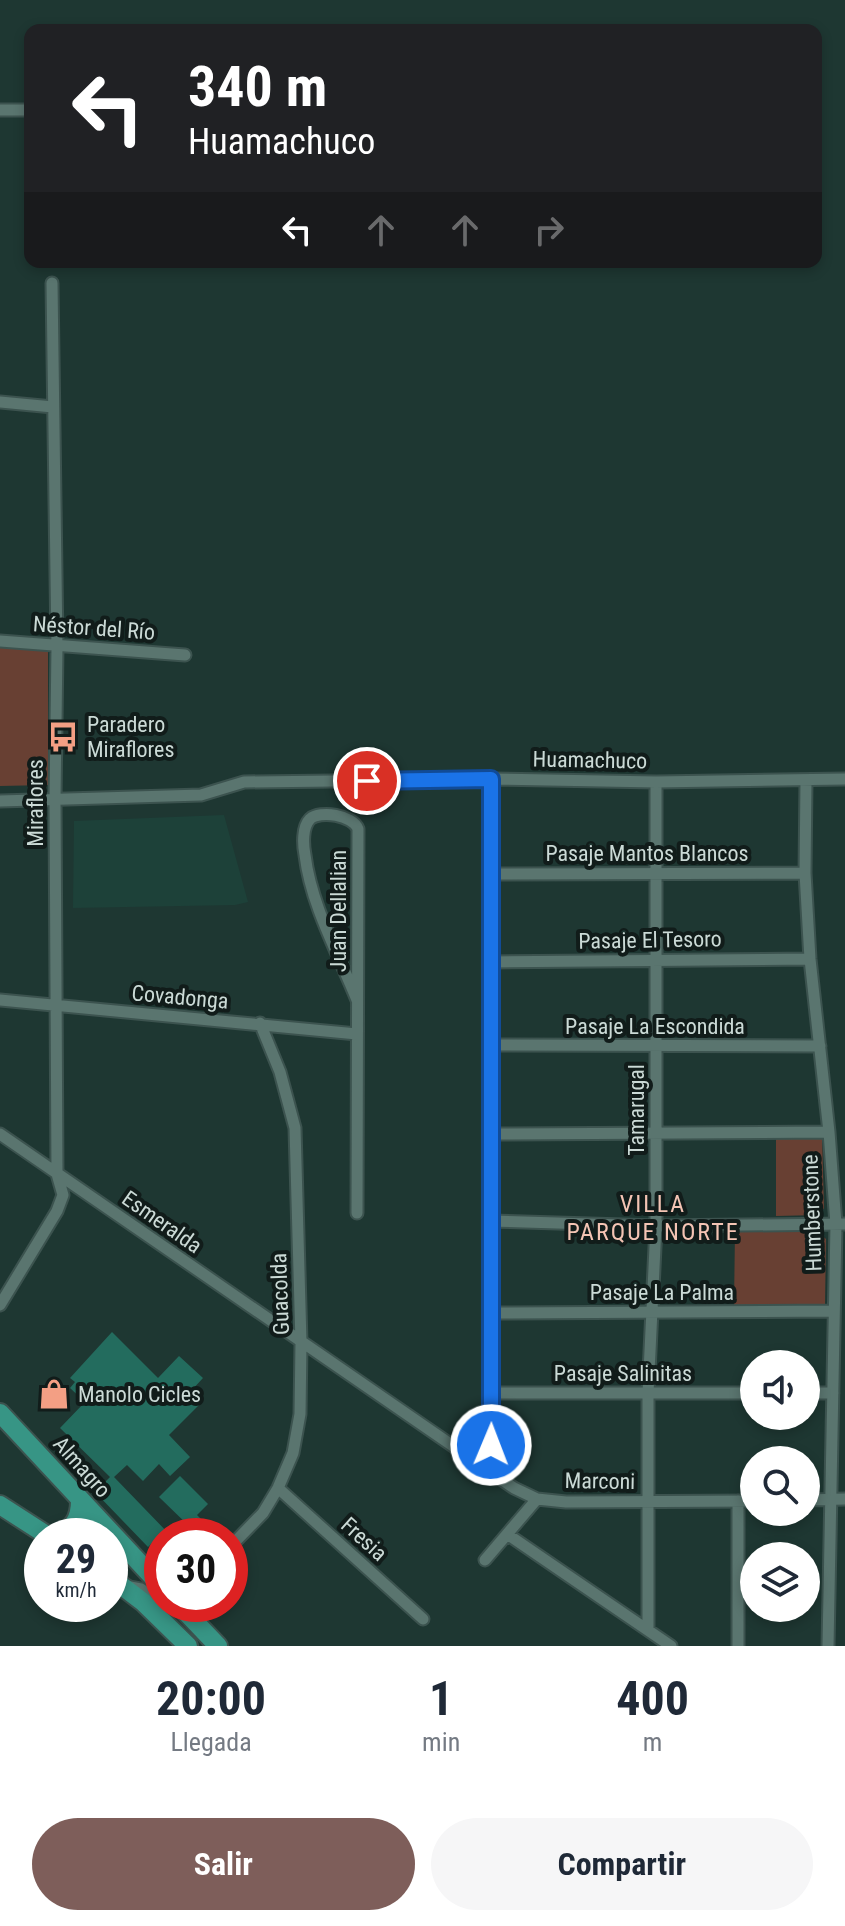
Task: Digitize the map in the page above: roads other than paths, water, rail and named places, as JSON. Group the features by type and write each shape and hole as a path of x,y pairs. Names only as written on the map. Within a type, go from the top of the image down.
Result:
{"main road":[{"name":"Almagro","path":"0,1413 96,1518"},
{"path":"76,1518 80,1501"},
{"path":"0,1505 24,1520"},
{"name":"Almagro","path":"128,1551 144,1568"},
{"path":"128,1592 188,1646"},
{"path":"194,1622 218,1646"}],"street":[{"path":"0,110 24,110"},
{"name":"Miraflores","path":"0,1305 57,1211 63,1195 57,1174 57,647 52,283"},
{"path":"0,402 53,407"},
{"name":"Néstor del Río","path":"0,641 185,655"},
{"path":"490,1471 491,779"},
{"name":"Huamachuco","path":"0,801 201,795 244,782 845,779"},
{"name":"Humberstone","path":"806,781 805,873 810,959 840,1224 834,1311 828,1646"},
{"name":"Tamarugal","path":"648,1630 648,1393 656,1226 656,782"},
{"name":"Juan Dellalian","path":"357,1000 310,887 304,852 305,832 307,824 316,816 348,818 355,822 358,829 357,1213"},
{"name":"Pasaje Mantos Blancos","path":"489,874 805,873"},
{"name":"Pasaje El Tesoro","path":"491,962 810,959"},
{"name":"Covadonga","path":"0,1000 357,1034"},
{"name":"Guacolda","path":"248,1528 263,1513 278,1488 299,1432 301,1343 295,1128 280,1072 260,1023"},
{"name":"Pasaje La Escondida","path":"490,1045 820,1046"},
{"path":"491,1134 829,1132"},
{"name":"Esmeralda","path":"0,1134 301,1343"},
{"path":"490,1221 656,1226 840,1224"},
{"name":"Pasaje La Palma","path":"490,1313 834,1311"},
{"name":"Marconi","path":"301,1343 514,1488 537,1499 566,1502 738,1501"},
{"name":"Pasaje Salinitas","path":"491,1393 740,1393"},
{"path":"820,1393 833,1393"},
{"name":"Fresia","path":"278,1488 423,1619"},
{"path":"485,1560 537,1499"},
{"path":"820,1500 845,1499"},
{"path":"738,1501 738,1646"},
{"path":"507,1534 671,1646"}],"place":[{"name":"Paradero Miraflores","path":"63,737"},
{"name":"Manolo Cicles","path":"54,1394"}],"district":[{"name":"VILLA PARQUE NORTE","path":"653,1218"}]}
